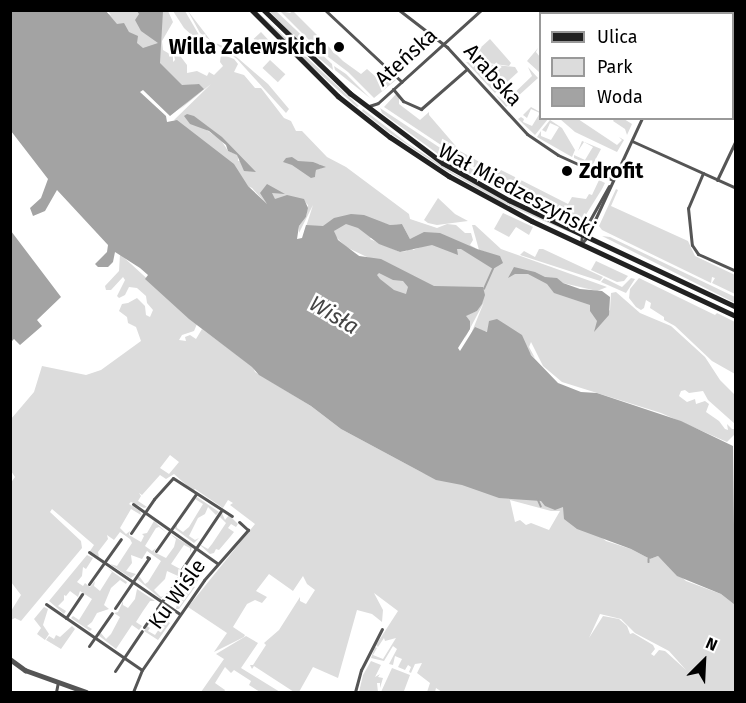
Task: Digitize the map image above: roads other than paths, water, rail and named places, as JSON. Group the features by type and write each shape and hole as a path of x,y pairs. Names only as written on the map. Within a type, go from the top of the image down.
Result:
{"main road":[{"name":"Wał Miedzeszyński","path":"252,10 329,88 390,137 484,197 735,316"},
{"name":"Wał Miedzeszyński","path":"264,10 299,47 365,106 462,174 735,307"}],"street":[{"path":"325,10 402,82"},
{"name":"Arabska","path":"399,10 444,44 527,134 554,152 613,180"},
{"name":"Ateńska","path":"365,106 378,102 481,10"},
{"path":"393,89 412,107 421,109 467,69"},
{"name":"Ateńska","path":"378,102 380,118"},
{"path":"581,244 588,237 641,120"},
{"path":"717,180 735,140"},
{"path":"632,141 735,188"},
{"path":"703,173 688,208 692,245 698,254 735,271"},
{"path":"581,244 582,234 611,185"},
{"path":"131,533 173,478 232,516"},
{"path":"156,551 196,494"},
{"path":"133,504 218,564"},
{"path":"182,569 221,511"},
{"name":"Ku Wiśle","path":"133,693 142,670 180,614 218,564 248,530 239,522"},
{"path":"89,584 121,539"},
{"path":"89,552 180,614"},
{"path":"115,608 149,558 147,557"},
{"path":"114,671 179,577"},
{"path":"66,618 82,594"},
{"path":"46,604 142,670"},
{"path":"89,646 112,613"},
{"path":"355,693 361,670 382,629"},
{"path":"12,661 29,671 86,693"},
{"path":"56,693 58,682"}],"water":[{"name":"Wisła","path":"11,10 106,11 117,24 124,23 129,32 138,36 137,43 143,48 158,43 141,31 135,20 139,14 137,11 163,11 160,63 182,85 199,84 204,89 170,116 143,90 140,92 166,116 167,122 177,120 234,164 248,186 267,204 260,193 267,184 285,194 272,193 275,199 287,195 304,199 308,208 306,217 299,226 297,239 302,238 306,225 323,226 334,218 351,214 364,215 390,225 402,224 410,239 424,232 440,233 500,256 503,263 493,269 461,249 457,249 458,255 432,245 400,252 379,244 358,228 346,224 334,231 338,240 359,256 381,259 434,286 483,287 485,295 482,304 477,311 466,316 470,321 470,329 458,348 460,351 475,327 487,332 489,321 497,319 522,335 531,355 558,383 581,392 597,393 681,421 733,446 735,605 721,594 677,576 658,556 650,559 631,549 577,529 564,519 563,507 555,510 545,506 541,501 499,498 462,485 436,480 341,429 311,406 259,375 252,367 189,319 145,279 148,275 140,268 115,252 113,262 108,267 98,267 95,264 107,252 108,245 57,190 45,211 33,216 30,208 41,198 48,179 11,131","holes":["379,273 393,280 403,281 408,287 406,294 394,290 377,275"]},
{"path":"187,114 194,116 222,137 256,172 244,171 237,155 228,151 226,145 209,131 190,124 184,116"},
{"path":"292,157 298,161 313,162 326,167 316,170 315,177 311,178 292,165 283,162 286,158"},
{"path":"11,231 61,297 37,320 42,326 20,345 14,339 11,342"},
{"path":"514,267 545,277 557,278 563,283 580,289 602,291 610,297 609,315 594,332 597,321 590,311 590,305 554,293 547,284 528,274 515,274 508,278"}],"waterway":[{"path":"484,289 493,269"},
{"path":"538,499 541,506"}],"place":[{"name":"Willa Zalewskich","path":"339,47"},
{"name":"Zdrofit","path":"567,171"}]}
